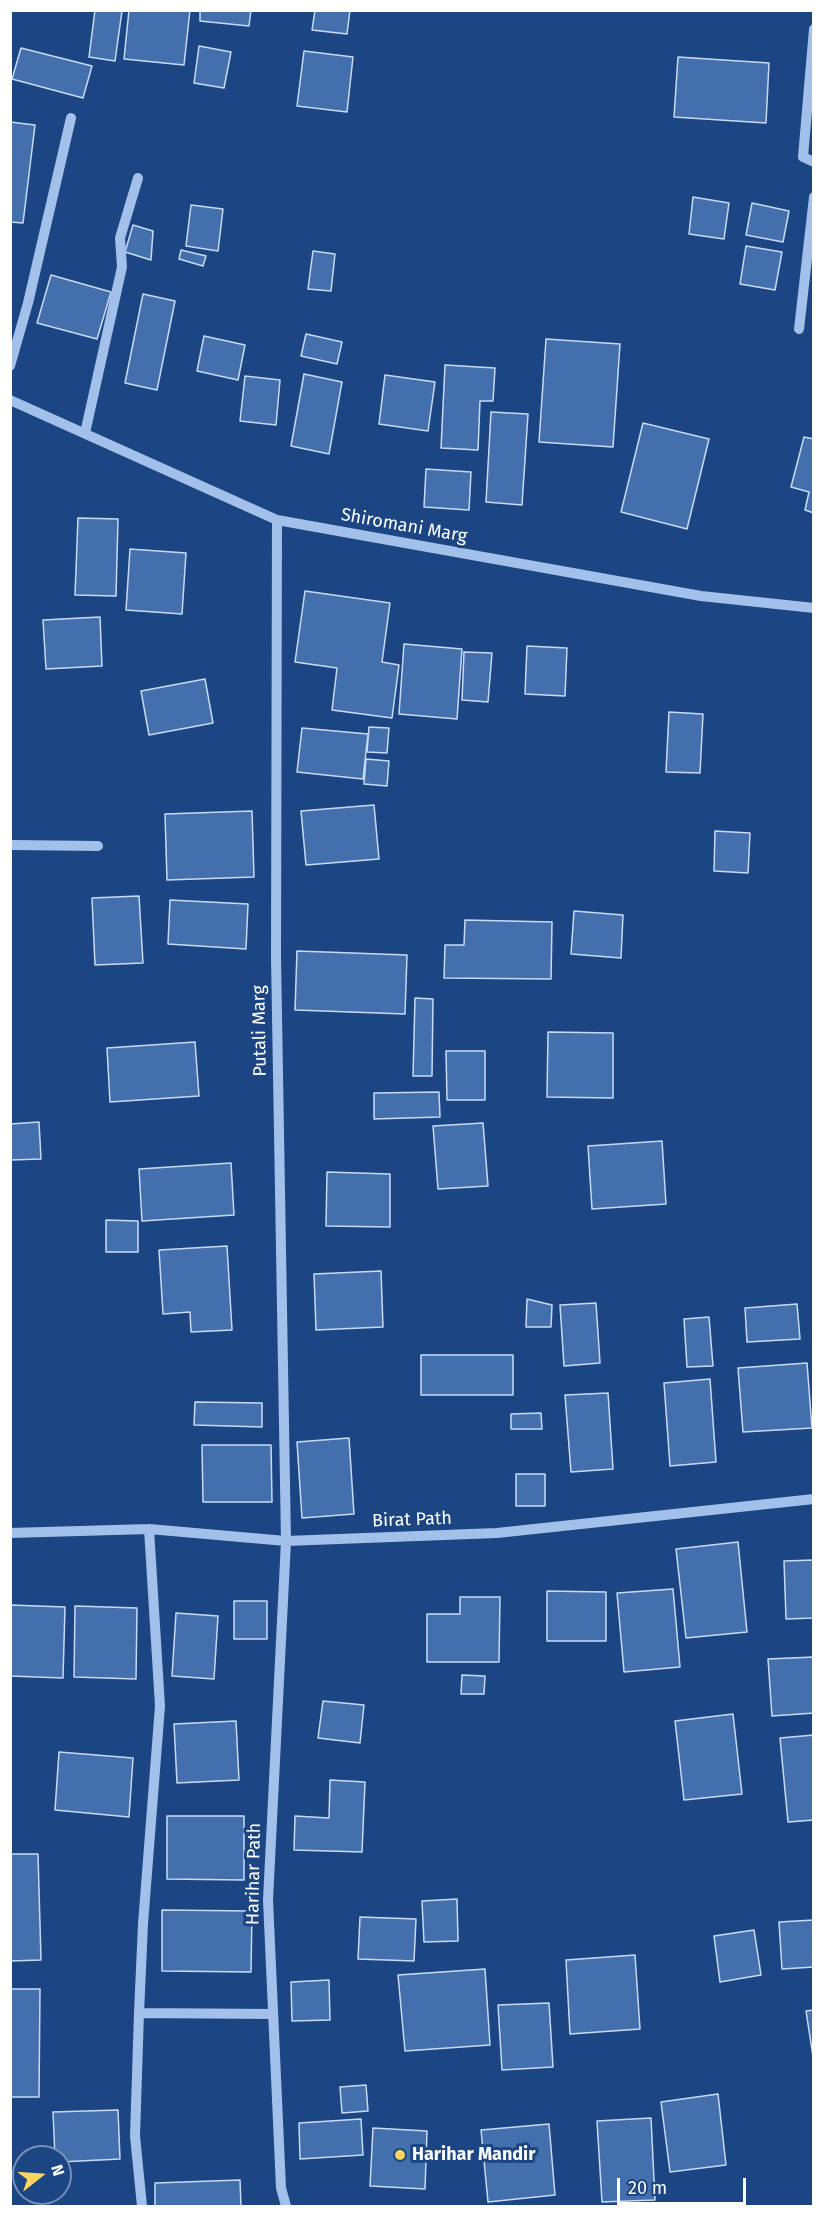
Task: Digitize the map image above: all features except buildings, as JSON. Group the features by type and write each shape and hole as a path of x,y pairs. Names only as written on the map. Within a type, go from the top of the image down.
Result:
{"street":[{"path":"813,29 803,157 813,162"},
{"path":"10,366 28,303 71,118"},
{"path":"85,433 122,267 120,238 138,178"},
{"path":"798,329 813,197"},
{"name":"Shiromani Marg","path":"10,400 277,520 701,596 813,608"},
{"name":"Putali Marg","path":"277,520 276,957 286,1541"},
{"path":"10,845 98,846"},
{"name":"Birat Path","path":"10,1533 149,1529 286,1541 497,1533 813,1499"},
{"path":"142,2206 135,2136 139,2013 143,1924 160,1706 149,1529"},
{"name":"Harihar Path","path":"286,1541 268,1900 281,2188 286,2206"},
{"path":"139,2013 272,2014"}],"place":[{"name":"Harihar Mandir","path":"400,2155"}]}
